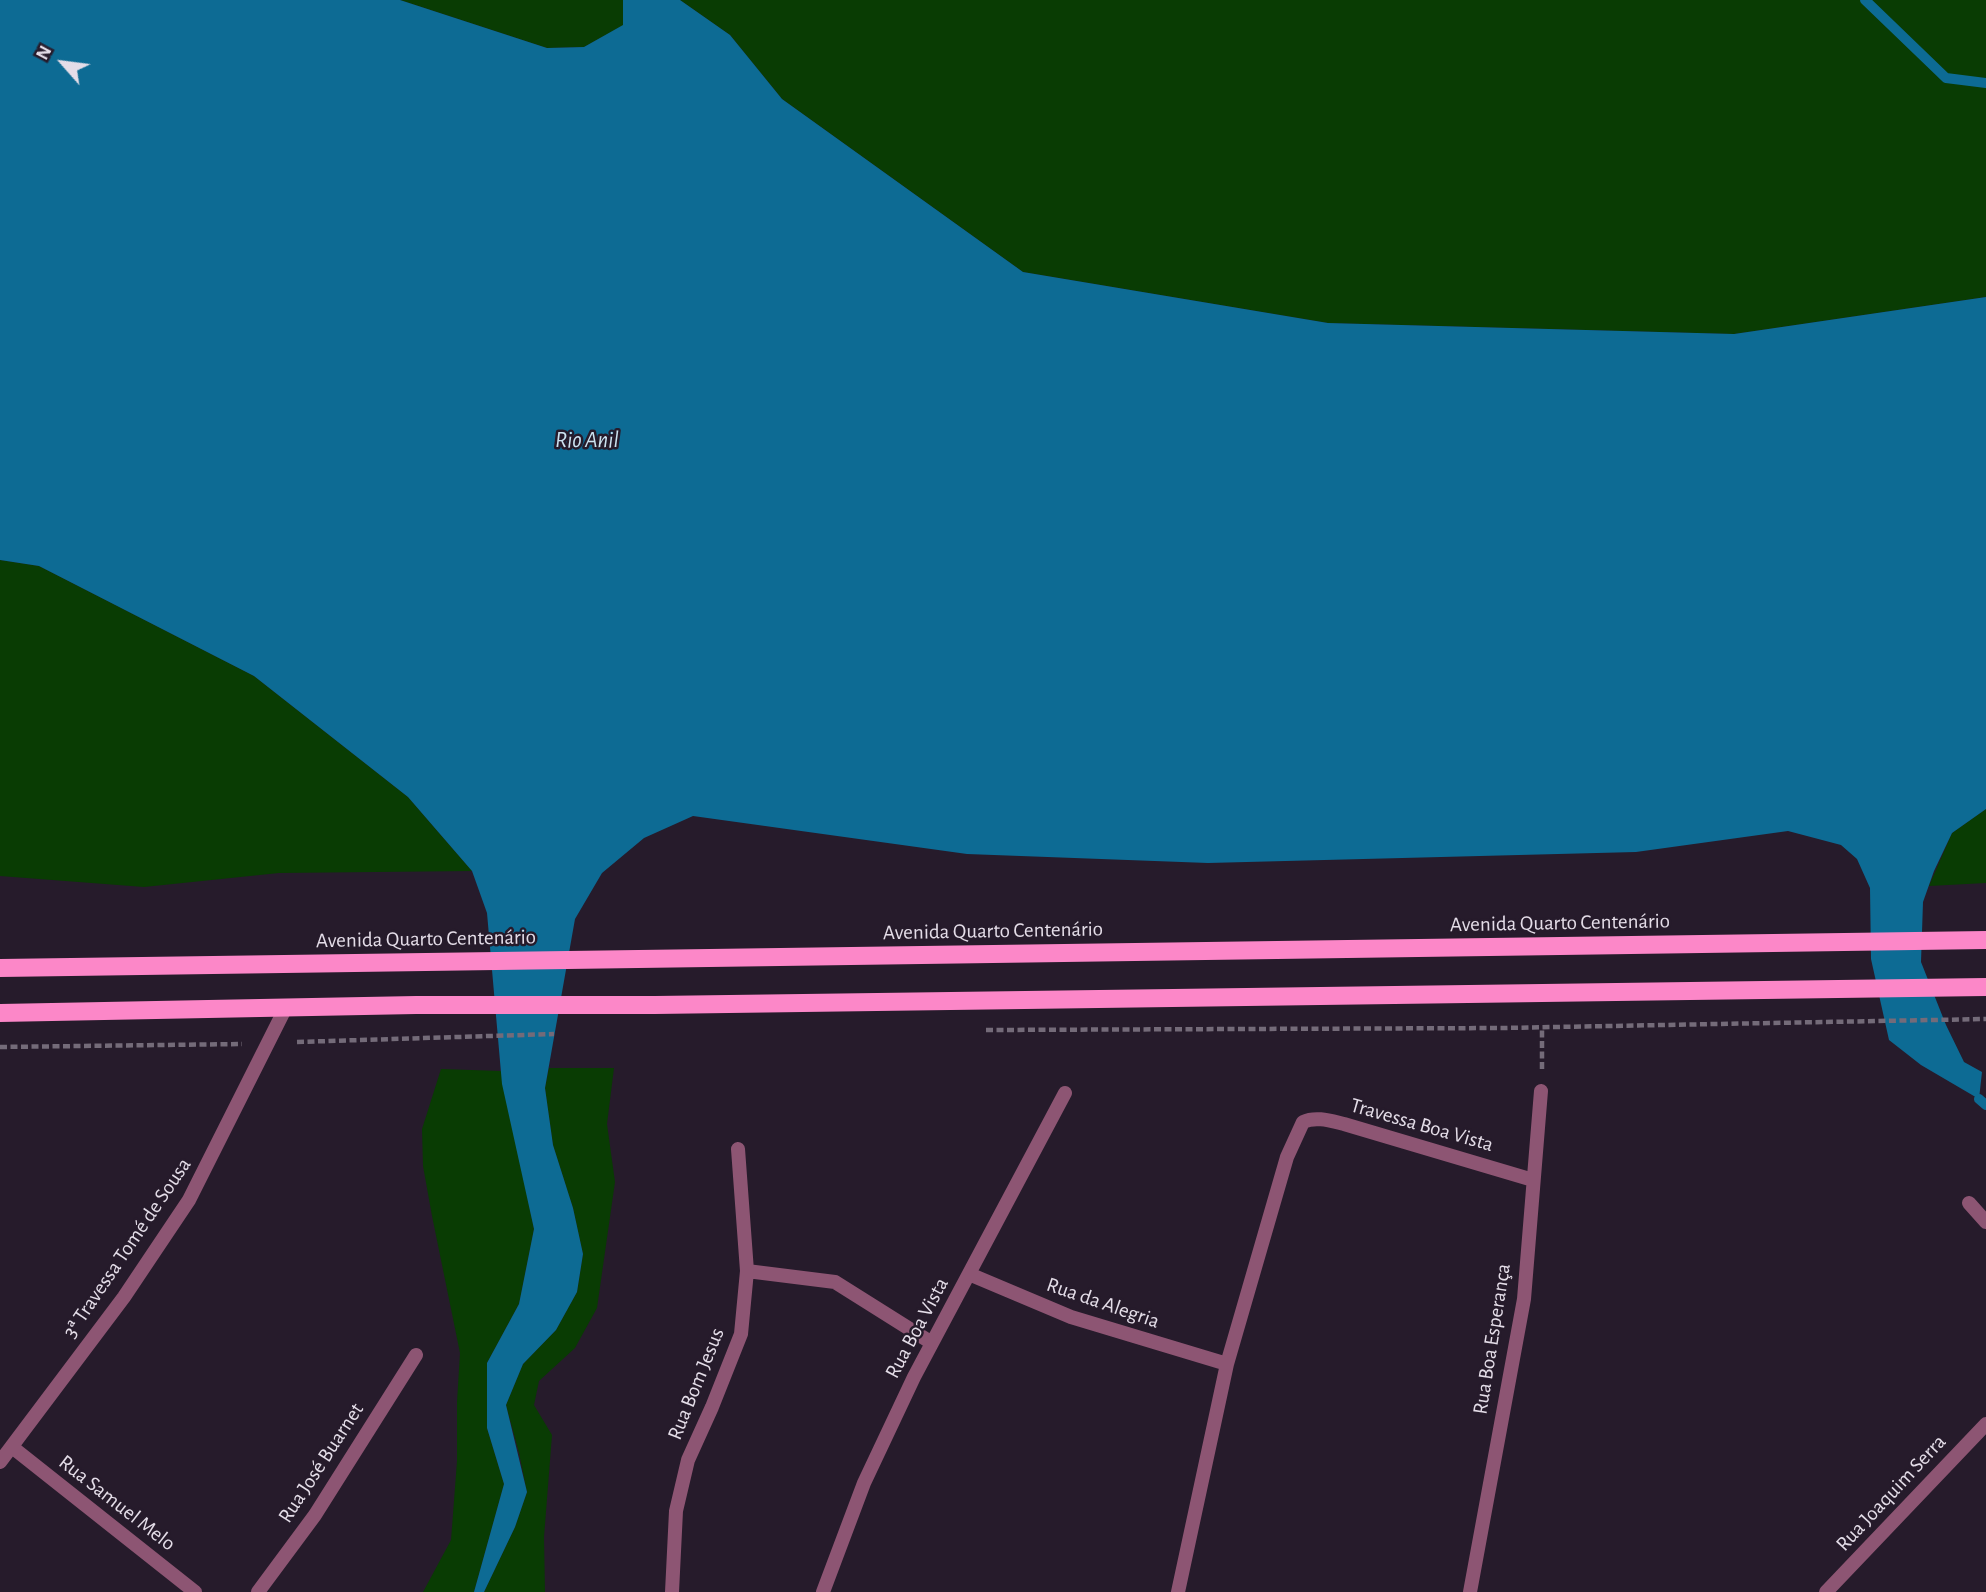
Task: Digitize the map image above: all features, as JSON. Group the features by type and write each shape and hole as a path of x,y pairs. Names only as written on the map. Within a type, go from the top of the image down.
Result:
{"main road":[{"name":"Avenida Quarto Centenário","path":"0,968 1986,940"},
{"path":"0,1013 416,1005 655,1005 1986,987"}],"street":[{"name":"3ª Travessa Tomé de Sousa","path":"0,1462 124,1297 189,1200 286,1007"},
{"name":"Rua Boa Esperança","path":"1469,1592 1524,1299 1541,1091"},
{"name":"Rua Boa Vista","path":"823,1592 864,1483 932,1343 1065,1093"},
{"name":"Travessa Boa Vista","path":"1227,1364 1287,1157 1300,1126 1308,1119 1325,1119 1344,1124 1533,1180"},
{"name":"Rua Bom Jesus","path":"672,1592 676,1511 688,1460 741,1334 747,1272 738,1149"},
{"path":"1969,1203 1986,1222"},
{"path":"747,1272 835,1282 932,1343"},
{"name":"Rua da Alegria","path":"969,1274 1071,1317 1227,1364"},
{"name":"Rua José Buarnet","path":"258,1592 315,1515 416,1355"},
{"path":"1178,1592 1227,1364"},
{"name":"Rua Joaquim Serra","path":"1826,1592 1986,1424"},
{"name":"Rua Samuel Melo","path":"12,1447 195,1592"}],"path":[{"path":"985,1030 1542,1027 1986,1019"},
{"path":"1541,1091 1542,1027"},
{"path":"0,1047 268,1043 557,1034"}],"green space":[{"path":"400,0 623,0 624,25 584,47 547,48"},
{"path":"680,0 1986,0 1986,297 1734,334 1328,323 1023,272 782,99 730,35"},
{"path":"0,560 39,566 254,676 408,797 472,871 279,873 144,887 0,876"},
{"path":"1986,809 1986,883 1929,886 1952,833"},
{"path":"549,1068 614,1068 607,1124 615,1182 597,1308 575,1348 539,1381 534,1405 552,1435 544,1537 545,1592 484,1592 515,1527 527,1492 506,1405 523,1364 556,1330 577,1292 583,1254 573,1208 553,1145 545,1088"},
{"path":"441,1069 501,1071 534,1229 519,1304 487,1363 487,1428 504,1484 474,1592 423,1592 451,1540 457,1461 460,1353 423,1166 422,1129"}],"water":[{"name":"Rio Anil","path":"0,0 400,0 547,48 584,47 623,25 623,0 680,0 730,35 782,99 1023,272 1328,323 1734,334 1986,297 1986,809 1952,833 1934,871 1923,902 1921,962 1964,1062 1982,1072 1979,1099 1921,1065 1889,1040 1871,959 1870,888 1857,859 1841,845 1788,831 1636,852 1208,863 967,854 693,816 644,838 602,873 575,919 545,1088 553,1145 573,1208 583,1254 577,1292 556,1330 523,1364 506,1405 527,1492 515,1527 484,1592 474,1592 504,1484 487,1428 487,1363 519,1304 534,1229 502,1084 487,913 472,871 408,797 254,676 39,566 0,560"}],"waterway":[{"path":"1865,0 1946,78 1986,83"},
{"path":"1979,1099 1986,1105"}]}
